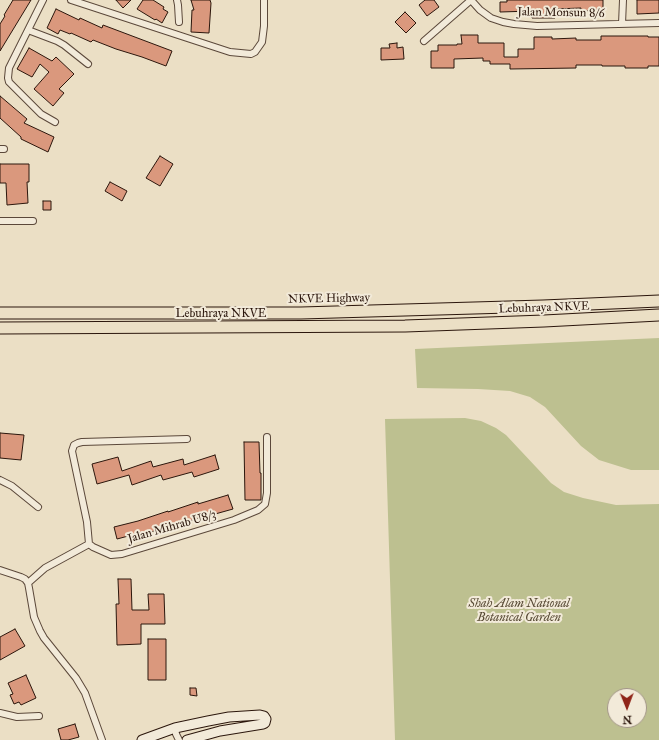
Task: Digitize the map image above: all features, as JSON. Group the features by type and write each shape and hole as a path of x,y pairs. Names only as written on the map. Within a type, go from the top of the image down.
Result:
{"highway":[{"name":"NKVE Highway","path":"0,313 301,314 659,301"},
{"name":"Lebuhraya NKVE","path":"0,328 405,326 658,316"}],"street":[{"path":"44,0 9,68 8,78 9,82 41,114 55,122"},
{"path":"71,0 230,52 251,54 255,52 262,42 264,26 264,0"},
{"path":"177,0 179,22"},
{"path":"424,41 471,0"},
{"name":"Jalan Monsun 8/6","path":"471,0 480,10 491,18 503,22 537,26 659,22"},
{"path":"622,24 623,0"},
{"path":"28,30 64,45 88,64"},
{"path":"0,221 33,221"},
{"name":"Jalan Mihrab U8/3","path":"89,544 111,555 122,554 234,520 258,510 265,504 267,493 267,437"},
{"path":"28,583 45,568 89,544 87,522 72,456 74,446 82,442 187,439"},
{"path":"0,480 12,486 38,507"},
{"path":"0,570 20,577 28,583 34,617 40,631 76,678 85,693 102,740"},
{"path":"0,713 17,717 39,716"},
{"path":"142,740 175,728 208,720 262,715 266,719 265,723 263,724 220,731 187,740"},
{"path":"175,728 179,740"}],"green space":[{"path":"659,338 659,470 631,470 599,460 581,446 545,407 530,397 510,391 417,388 415,349"},
{"name":"Shah Alam National Botanical Garden","path":"465,418 481,421 496,428 506,435 551,483 564,492 583,498 616,505 659,504 659,740 395,740 385,419"}],"building":[{"path":"13,0 31,0 0,51 0,24"},
{"path":"116,0 131,0 123,8"},
{"path":"143,0 153,0 164,7 163,9 168,12 162,23 137,9"},
{"path":"191,0 210,0 209,33 191,32 192,10 194,10"},
{"path":"425,0 434,0 439,7 427,16 419,5"},
{"path":"507,0 603,0 603,10 581,11 581,8 555,9 555,18 532,18 532,11 500,12 500,2 507,2"},
{"path":"637,0 659,0 659,13 637,14"},
{"path":"56,9 79,20 80,18 102,28 103,25 172,51 166,66 93,40 91,42 71,33 70,34 60,30 58,34 47,28"},
{"path":"405,12 416,23 406,33 395,22"},
{"path":"461,35 478,35 478,43 504,43 504,57 518,57 518,49 534,49 534,37 601,40 601,36 659,37 659,66 648,66 648,68 625,68 625,66 576,65 576,68 510,69 510,64 490,64 490,61 483,61 483,58 454,59 454,68 431,68 431,51 438,51 438,45 462,44"},
{"path":"397,43 397,48 403,47 404,59 381,60 381,48 390,48 389,44"},
{"path":"29,48 52,61 56,57 74,74 59,89 64,93 53,106 34,89 49,72 40,64 32,77 17,69"},
{"path":"0,96 27,119 24,123 54,137 48,152 21,139 21,137 0,118"},
{"path":"160,156 173,164 160,186 146,178"},
{"path":"0,164 29,164 29,182 27,182 28,203 7,205 6,183 0,183"},
{"path":"110,182 127,191 122,201 105,191"},
{"path":"43,201 51,201 51,210 43,210"},
{"path":"0,433 24,435 21,460 0,458"},
{"path":"244,442 259,442 261,500 245,500"},
{"path":"215,455 219,469 194,477 192,472 163,480 161,475 132,485 129,475 97,484 92,464 118,457 122,471 151,461 153,467 183,459 184,465"},
{"path":"228,495 233,509 177,525 177,523 148,533 147,531 117,539 114,527 198,502 198,504"},
{"path":"118,579 131,579 132,610 149,610 148,594 164,594 165,624 141,624 141,644 117,645 116,604 119,604"},
{"path":"15,629 25,646 0,660 0,637"},
{"path":"148,639 166,639 166,680 148,680"},
{"path":"26,675 36,698 21,705 19,702 14,704 10,695 13,694 8,683"},
{"path":"190,688 196,688 197,696 190,695"},
{"path":"75,724 79,737 61,740 58,729"}]}
